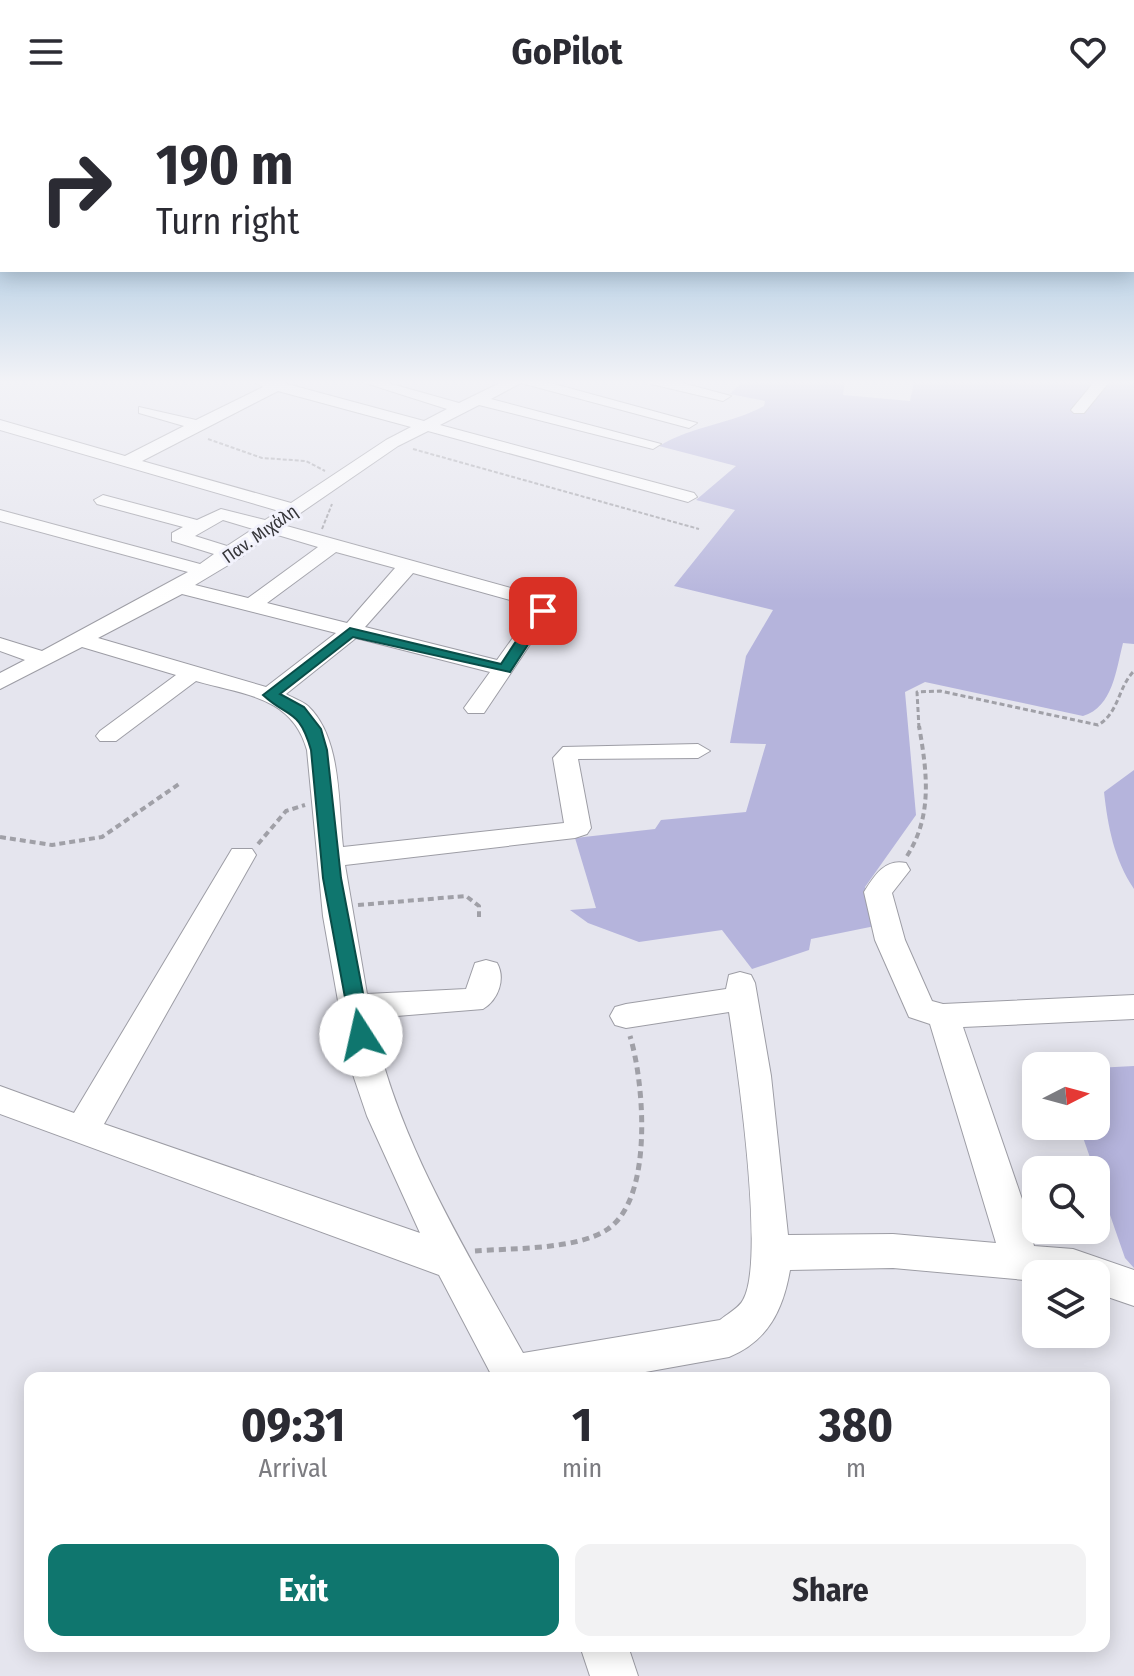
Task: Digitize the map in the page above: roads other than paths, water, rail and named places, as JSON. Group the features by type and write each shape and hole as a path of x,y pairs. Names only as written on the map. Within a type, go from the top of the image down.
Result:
{"street":[{"path":"104,454 294,510"},
{"path":"128,461 141,454"},
{"name":"Παν. Μιχάλη","path":"0,682 179,587 233,554 376,454"},
{"path":"529,454 688,497"},
{"path":"103,500 198,526"},
{"path":"233,554 179,537 221,514 547,604 476,708"},
{"path":"0,515 205,571"},
{"path":"249,607 331,546"},
{"path":"270,695 350,632 408,566"},
{"path":"179,587 505,669"},
{"path":"81,640 270,695 299,710 313,729 327,804 336,906 365,1063 384,1116 450,1258 512,1372"},
{"path":"0,644 44,659"},
{"path":"108,736 191,674"},
{"path":"330,857 566,832 578,828 565,758 572,752 698,751"},
{"path":"82,1131 242,855"},
{"path":"896,870 878,892 890,940 920,1009 943,1016 1134,1007"},
{"path":"356,1007 472,1001 482,995 486,971"},
{"path":"537,1372 729,1338 759,1313 771,1272 755,1076 741,991 626,1016"},
{"path":"943,1016 1005,1202 1020,1263"},
{"path":"0,1100 450,1258"},
{"path":"770,1253 893,1251 1073,1267 1134,1288"},
{"path":"606,1652 614,1676"}]}
